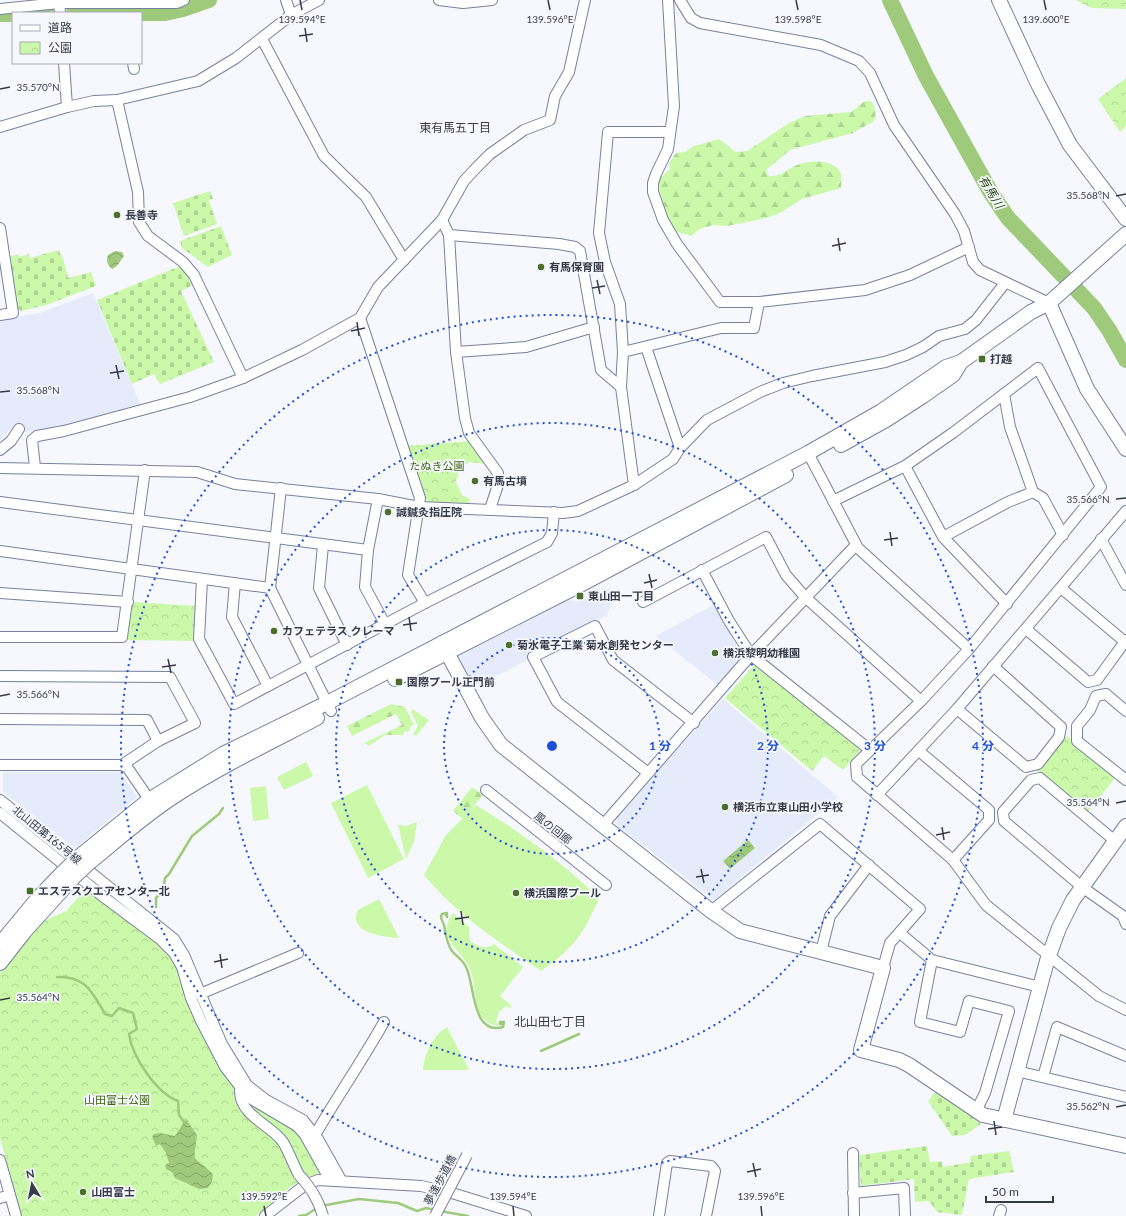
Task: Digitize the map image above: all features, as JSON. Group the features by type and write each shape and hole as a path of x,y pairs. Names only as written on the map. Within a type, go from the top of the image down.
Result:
{"street":[{"path":"0,9 59,5 177,3 184,0"},
{"path":"286,0 291,15"},
{"path":"0,127 67,106 94,101 117,100 198,81 236,58 291,15 319,0"},
{"path":"439,0 463,3 492,0"},
{"path":"35,467 32,440 37,436 64,431 190,397 243,378 302,350 360,318 378,287 442,220 464,181 490,154 524,130 550,120 555,96 569,72 585,0"},
{"path":"668,0 674,106 668,149 653,183 653,192 664,220 677,244 720,302 759,302 865,290 910,275 969,247"},
{"path":"680,0 691,18 700,23 821,45 859,61 870,73 894,124 955,214 974,262 980,270 1049,303 1087,389 1126,449"},
{"path":"999,0 1038,84 1070,145 1126,219"},
{"path":"262,39 324,156 366,197 404,260"},
{"path":"64,64 67,106"},
{"path":"117,100 138,192 139,222 148,236 183,262 194,275 243,378"},
{"path":"634,485 621,387 623,352 620,304 605,262 599,233 608,132 670,132"},
{"path":"442,220 449,235 456,352 465,418 470,433 498,473 498,485 490,509"},
{"path":"0,228 3,265 13,313 0,315"},
{"path":"0,963 85,859 152,804 224,754 329,707 445,648 580,585 810,458 946,367 961,362 1031,312 1049,303 1126,234"},
{"path":"449,235 559,244 575,247 580,251 601,370 621,387"},
{"path":"0,468 35,467 197,472 235,484 378,499 419,506 554,512 578,511 634,485 673,459 680,448 707,420 760,392 783,383 885,362 906,356 939,336 965,329 976,320 1005,283"},
{"path":"623,352 721,328 754,328 759,302"},
{"path":"360,318 420,498 408,575 425,603"},
{"path":"456,352 526,348 594,326"},
{"path":"646,346 680,448"},
{"path":"833,501 905,466 1038,368 1102,487 1007,604 969,648 921,701 856,764 857,777 953,860 986,906 1048,958 1099,996 1126,1010"},
{"path":"1004,394 1010,427 1033,492 1043,498 1063,535"},
{"path":"0,450 11,441 19,429"},
{"path":"810,458 856,545 969,648"},
{"path":"905,466 943,537 1007,604"},
{"path":"0,637 122,637 145,470"},
{"path":"281,488 274,539 270,588 329,707"},
{"path":"943,537 1008,502 1033,492"},
{"path":"378,499 368,550 365,587 385,624"},
{"path":"0,502 274,539 368,550"},
{"path":"877,795 957,709 1126,511"},
{"path":"202,579 200,639 234,704 425,603 547,542 552,533 554,512"},
{"path":"643,602 766,537 786,575 805,597 921,701"},
{"path":"1101,539 1124,575 1126,585"},
{"path":"323,545 319,588 347,645"},
{"path":"603,825 647,772 694,723 751,655 856,545"},
{"path":"0,551 270,588"},
{"path":"702,570 729,621 751,655 870,750"},
{"path":"235,583 232,617 268,686"},
{"path":"1026,629 1088,682 1097,680 1125,641 1061,588"},
{"path":"0,593 128,602"},
{"path":"647,772 557,702 533,657 595,626 613,660 694,723"},
{"path":"445,648 482,718 501,745 711,911 740,931 883,968"},
{"path":"957,709 1026,767 1038,764 1059,738 1061,727 993,666"},
{"path":"0,676 170,677 195,723 158,741 122,765"},
{"path":"1125,707 1106,694 1096,696 1090,710 1077,726 1076,741 1126,780"},
{"path":"0,719 147,720 158,741"},
{"path":"919,751 989,810 989,820 953,860"},
{"path":"0,765 122,765 127,767 152,804"},
{"path":"1115,841 1040,778 1030,780 1003,812 1004,821 1082,887 1125,917"},
{"name":"風の回廊","path":"486,790 606,885"},
{"path":"0,800 174,939 184,955 222,1044 247,1085 266,1100 303,1120 315,1135 342,1180"},
{"name":"北山田第165号線","path":"0,813 71,875 160,939 174,953 182,967 191,998 201,1022 224,1067 240,1089"},
{"path":"711,911 820,824 920,908 890,943 861,1050 899,1060 909,1065 983,1115 1126,1146"},
{"path":"1004,1120 1040,984 1059,928 1073,900 1126,826"},
{"path":"820,952 830,916 869,865"},
{"path":"0,944 38,898 71,875"},
{"path":"900,933 932,960 1040,984"},
{"path":"200,994 298,953"},
{"path":"932,960 920,1022 960,1032 969,1001 1009,1011 985,1093 976,1111"},
{"path":"315,1135 342,1088 360,1066 384,1022"},
{"path":"1043,1077 1057,1026 1126,1056"},
{"path":"1017,1071 1126,1097"},
{"path":"240,1089 240,1094 246,1106 255,1117 283,1142 292,1156 294,1165 299,1175 312,1190 318,1201 323,1216"},
{"path":"240,1089 248,1097 297,1126 304,1135 330,1180"},
{"path":"853,1153 854,1216"},
{"name":"夢逢歩道橋","path":"435,1216 467,1155"},
{"path":"0,1160 5,1197 16,1216"},
{"path":"659,1216 667,1163 670,1161 710,1166 715,1172 706,1216"},
{"path":"265,1216 305,1185 318,1180 342,1180 421,1186 456,1194 526,1216"},
{"path":"853,1193 904,1188 905,1216"}],"shaded area":[{"path":"93,293 141,406 73,425 26,432 19,429 10,429 0,441 0,320 40,313"},
{"path":"610,588 615,595 607,615 528,654 530,659 474,687 457,654 563,600 579,601"},
{"path":"715,604 737,647 745,655 718,685 656,636"},
{"name":"横浜市立東山田小学校","path":"723,699 838,797 714,900 617,825 616,817"},
{"path":"3,772 120,772 137,797 75,848 3,792"}],"green space":[{"path":"1076,0 1126,0 1126,9 1091,8"},
{"path":"1126,78 1126,126 1120,132 1098,99"},
{"path":"865,101 871,101 874,106 876,115 874,121 853,133 790,150 766,170 769,176 773,176 781,174 802,163 813,161 825,162 835,166 840,172 841,188 802,199 780,213 766,218 728,226 713,225 700,229 691,236 678,232 669,223 661,201 659,179 670,169 669,163 676,153 685,152 694,146 719,139 736,152 747,151 789,123 805,116 851,112"},
{"path":"210,191 213,199 209,200 217,224 184,236 173,203"},
{"path":"221,226 232,255 208,267 182,248 180,241"},
{"path":"58,250 63,258 68,278 91,272 96,286 46,305 21,311 18,309 8,257 18,254 19,257 29,254 30,258"},
{"path":"180,266 195,284 181,291 214,362 160,384 154,374 132,384 97,300"},
{"name":"たぬき公園","path":"470,441 486,464 469,462 459,470 456,482 462,495 470,499 468,505 429,502 424,498 406,446"},
{"path":"132,602 198,606 195,641 127,640"},
{"path":"755,664 862,748 843,770 824,756 812,771 725,698"},
{"path":"391,704 405,707 414,725 412,725 408,732 405,731 403,735 385,735 369,746 364,743 402,725 396,714 352,736 347,726"},
{"path":"412,709 429,720 416,736 413,734 418,726 411,712"},
{"path":"1067,736 1116,777 1088,812 1036,770"},
{"path":"306,762 313,776 284,790 277,777"},
{"path":"367,785 404,859 368,878 331,803"},
{"path":"266,786 269,819 253,821 250,788"},
{"path":"472,787 483,795 463,819 453,811"},
{"name":"横浜国際プール","path":"476,805 540,848 599,898 588,922 570,948 541,971 494,939 464,915 450,903 424,875 446,835"},
{"path":"417,822 414,842 406,859 398,825 406,826"},
{"name":"山田富士公園","path":"91,883 186,963 199,1006 241,1082 298,1122 331,1169 303,1179 290,1187 256,1216 22,1216 0,1138 0,973 13,953 39,923 66,911"},
{"path":"379,899 399,938 377,935 362,929 358,924 356,918 358,910"},
{"path":"453,913 469,927 470,941 482,947 488,947 494,944 523,967 500,996 512,1006 510,1008 506,1006 499,1012 496,1021 499,1026 490,1023 483,1018 476,1002 472,975 469,967 450,942 446,929"},
{"path":"447,1027 469,1070 423,1070 427,1051 437,1035"},
{"path":"936,1091 981,1124 965,1135 952,1136 928,1101"},
{"path":"927,1146 930,1162 942,1161 943,1167 971,1162 970,1156 1009,1151 1014,1172 969,1179 962,1215 937,1212 929,1201 915,1202 914,1179 861,1186 859,1155"}],"water":[{"path":"115,251 122,252 124,256 117,266 112,269 107,262 107,259 108,255"},
{"path":"748,840 755,848 730,869 723,861"},
{"path":"186,1119 197,1135 195,1152 196,1159 213,1174 212,1182 208,1188 199,1189 175,1178 172,1172 166,1169 165,1165 169,1163 166,1153 160,1144 156,1146 152,1137 154,1134 160,1133 175,1136"}],"waterway":[{"name":"有馬川","path":"142,13 165,13 183,9 209,0"},
{"name":"有馬川","path":"890,0 926,76 991,193 1008,218 1094,308 1109,330 1126,360"},
{"name":"有馬川","path":"0,14 12,14"},
{"path":"156,907 156,898 163,891 165,878 169,874 192,836 219,814 223,808"},
{"path":"446,915 447,917 447,913 442,914 441,916 447,941 452,951 466,967 480,1016 485,1024 493,1028 503,1027 504,1022 500,1022 500,1024 502,1024"},
{"path":"57,977 67,977 82,982 92,992 105,1014 112,1016 119,1008 133,1013 137,1029 129,1034 135,1053 146,1073 161,1090 178,1101 179,1115 184,1122"},
{"path":"541,1051 579,1034"},
{"path":"321,1206 359,1199 398,1203 417,1211 426,1208 435,1210"},
{"path":"299,1216 306,1215 317,1208"},
{"path":"440,1211 468,1216"}],"place":[{"name":"長善寺","path":"117,215"},
{"name":"有馬保育園","path":"541,267"},
{"name":"打越","path":"982,359"},
{"name":"有馬古墳","path":"475,481"},
{"name":"誠鍼灸指圧院","path":"388,512"},
{"name":"東山田一丁目","path":"580,596"},
{"name":"カフェテラス クレーマ","path":"274,631"},
{"name":"菊水電子工業 菊水創発センター","path":"509,645"},
{"name":"横浜黎明幼稚園","path":"715,653"},
{"name":"国際プール正門前","path":"399,682"},
{"name":"横浜市立東山田小学校","path":"725,807"},
{"name":"エステスクエアセンター北","path":"30,891"},
{"name":"横浜国際プール","path":"516,893"},
{"name":"山田富士","path":"83,1192"}],"district":[{"name":"東有馬五丁目","path":"455,128"},
{"name":"北山田七丁目","path":"550,1022"}]}
